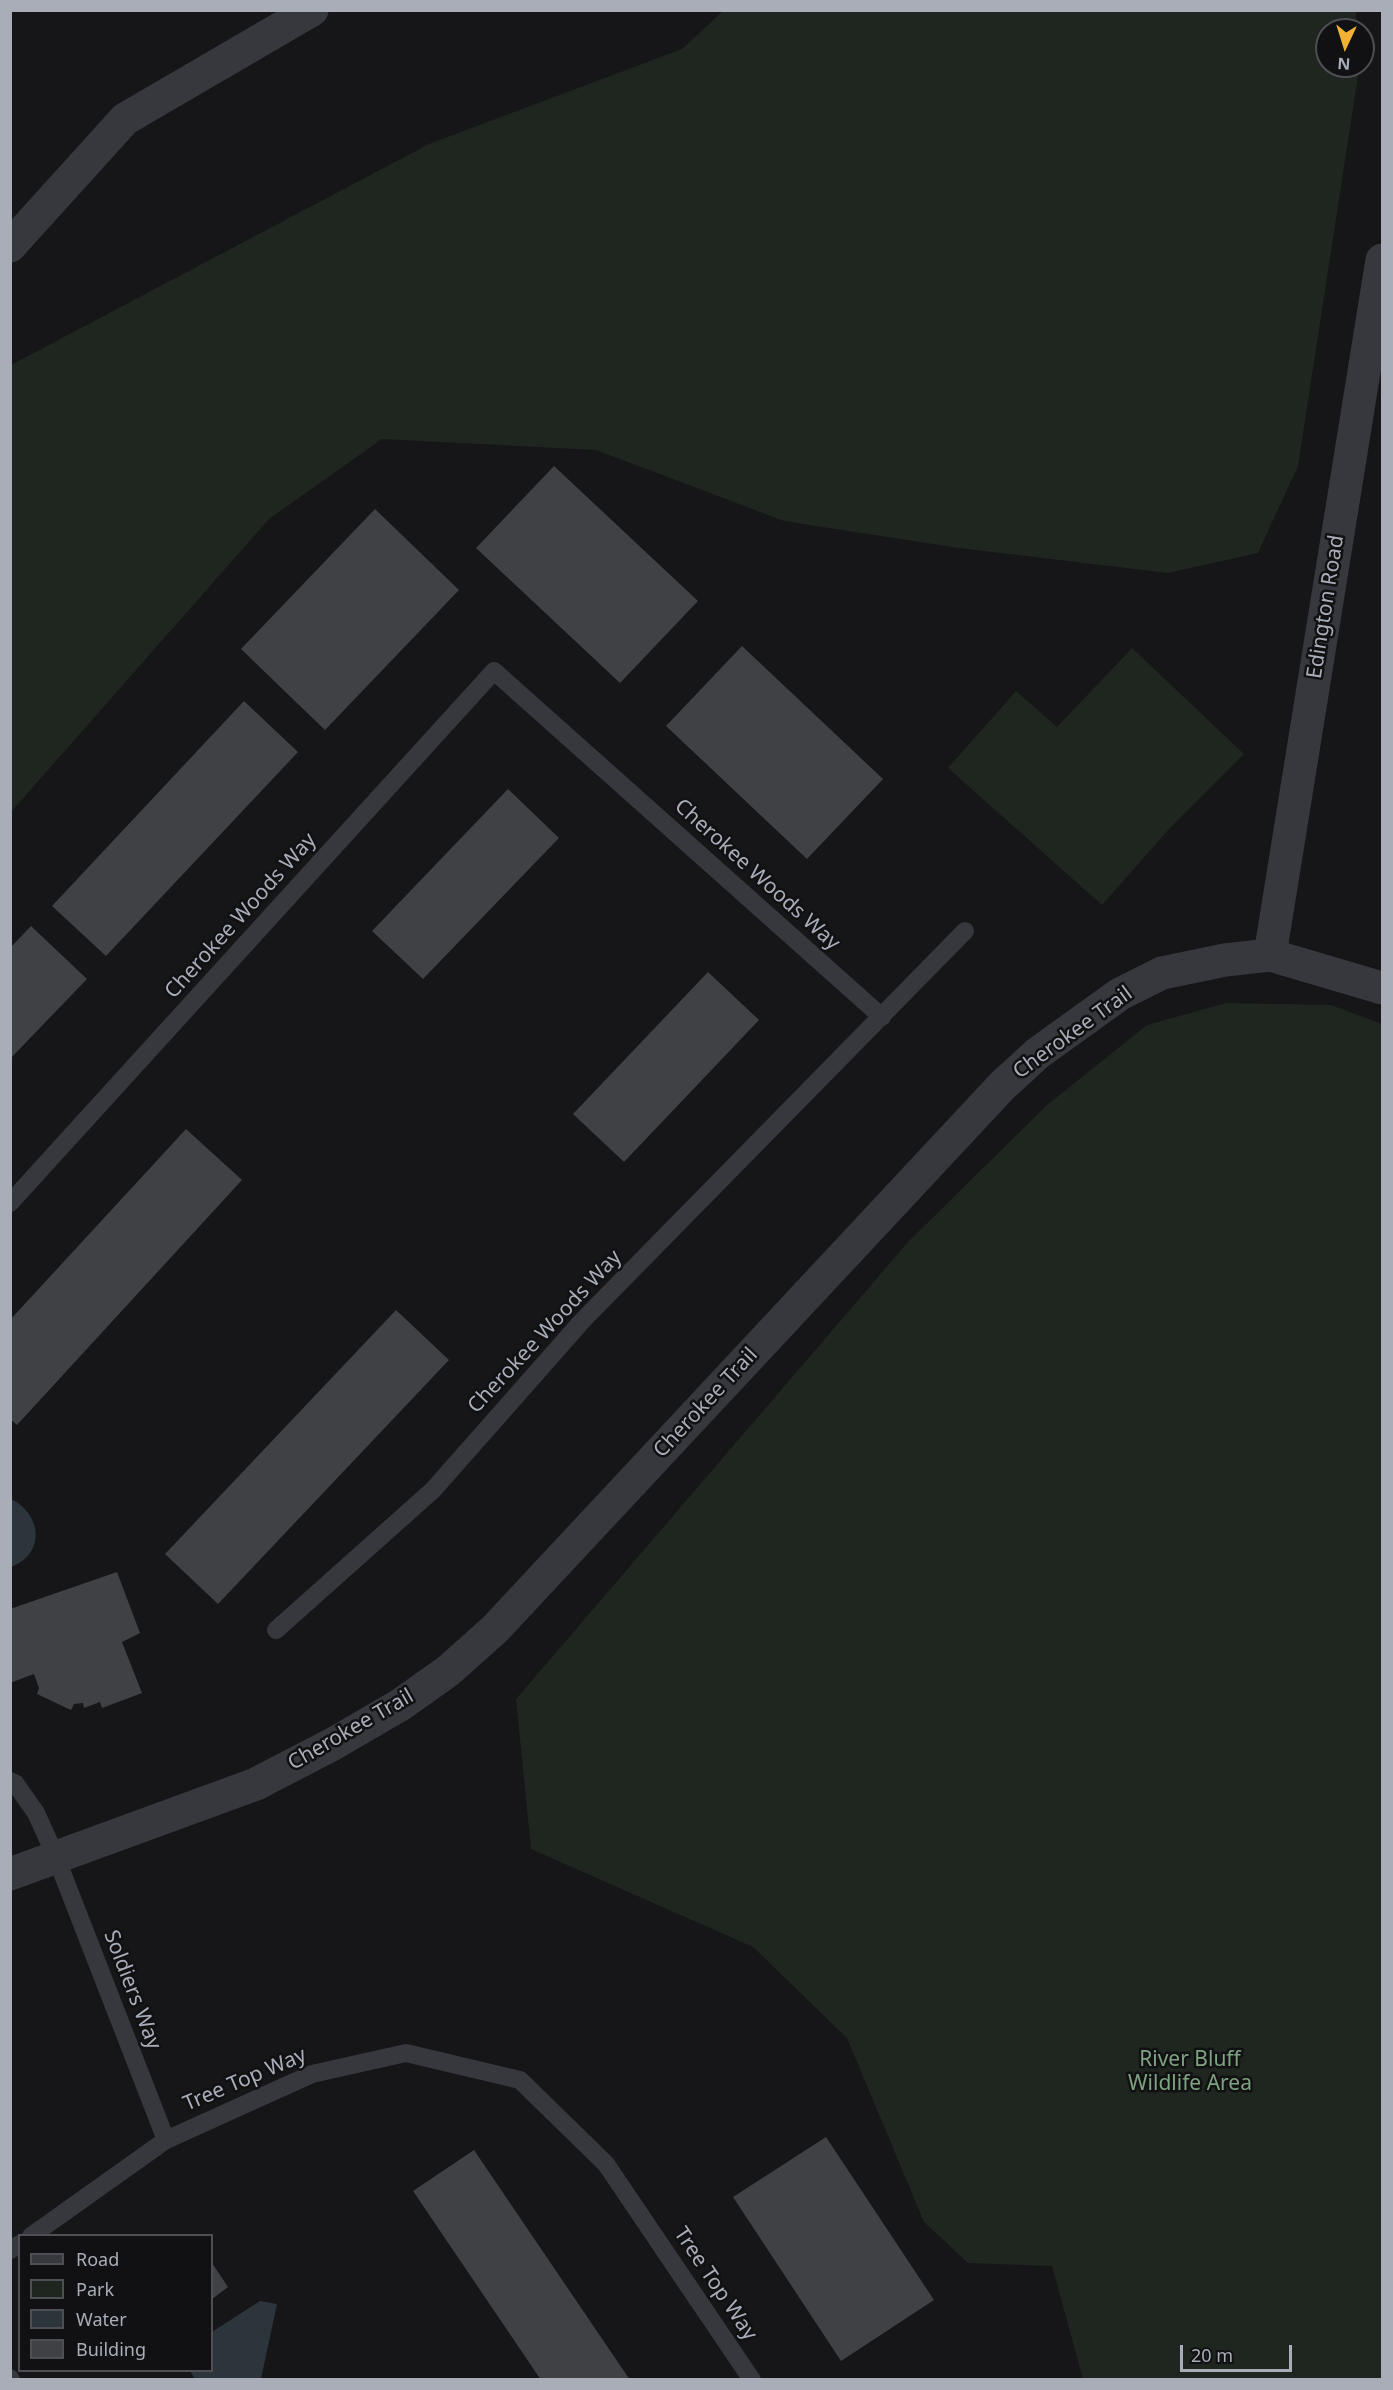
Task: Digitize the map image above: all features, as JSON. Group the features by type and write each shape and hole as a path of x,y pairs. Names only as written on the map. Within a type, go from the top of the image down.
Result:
{"street":[{"path":"10,246 125,119 312,10"},
{"name":"Edington Road","path":"1270,955 1383,260"},
{"name":"Cherokee Trail","path":"10,1874 256,1784 333,1744 400,1705 448,1671 495,1629 1002,1086 1038,1053 1120,994 1162,973 1225,960 1270,955 1383,988"}],"lane":[{"name":"Cherokee Woods Way","path":"10,1203 494,671 882,1017 583,1320 433,1490 276,1630"},
{"path":"882,1017 965,931"},
{"path":"10,1780 15,1783 36,1813 56,1857"},
{"name":"Soldiers Way","path":"56,1857 166,2139"},
{"name":"Tree Top Way","path":"32,2234 166,2139 312,2074 406,2053 520,2080 606,2164 752,2379"}],"green space":[{"path":"723,11 1356,11 1356,18 1315,18 1315,78 1358,78 1298,466 1258,553 1168,573 959,548 784,521 596,450 382,439 269,519 11,812 11,365 429,144 682,49"},
{"path":"1132,648 1244,754 1170,828 1102,905 948,768 1016,691 1057,727"},
{"name":"River Bluff Wildlife Area","path":"1226,1003 1331,1005 1382,1024 1382,2379 1083,2379 1052,2266 968,2263 924,2222 847,2038 753,1947 531,1849 516,1699 908,1242 1047,1105 1147,1025"}],"water":[{"path":"11,1499 29,1514 36,1534 35,1544 30,1553 11,1567"},
{"path":"260,2301 277,2304 261,2379 195,2379 191,2372 213,2372 213,2331"}],"building":[{"path":"554,466 698,601 620,683 476,548"},
{"path":"375,509 459,590 325,730 241,649"},
{"path":"742,646 883,779 807,859 666,726"},
{"path":"244,701 298,752 106,956 52,906"},
{"path":"508,789 559,838 423,979 372,931"},
{"path":"31,926 87,979 10,1059 10,948"},
{"path":"708,972 759,1020 624,1162 573,1114"},
{"path":"186,1129 242,1180 17,1425 10,1419 10,1320"},
{"path":"396,1310 449,1360 218,1604 165,1554"},
{"path":"117,1572 140,1633 122,1642 142,1693 102,1708 100,1702 84,1708 83,1703 74,1704 71,1710 37,1694 39,1688 34,1674 10,1683 10,1609"},
{"path":"826,2137 934,2300 841,2361 733,2197"},
{"path":"474,2150 630,2380 541,2380 413,2191"},
{"path":"213,2264 228,2287 213,2298"}]}
